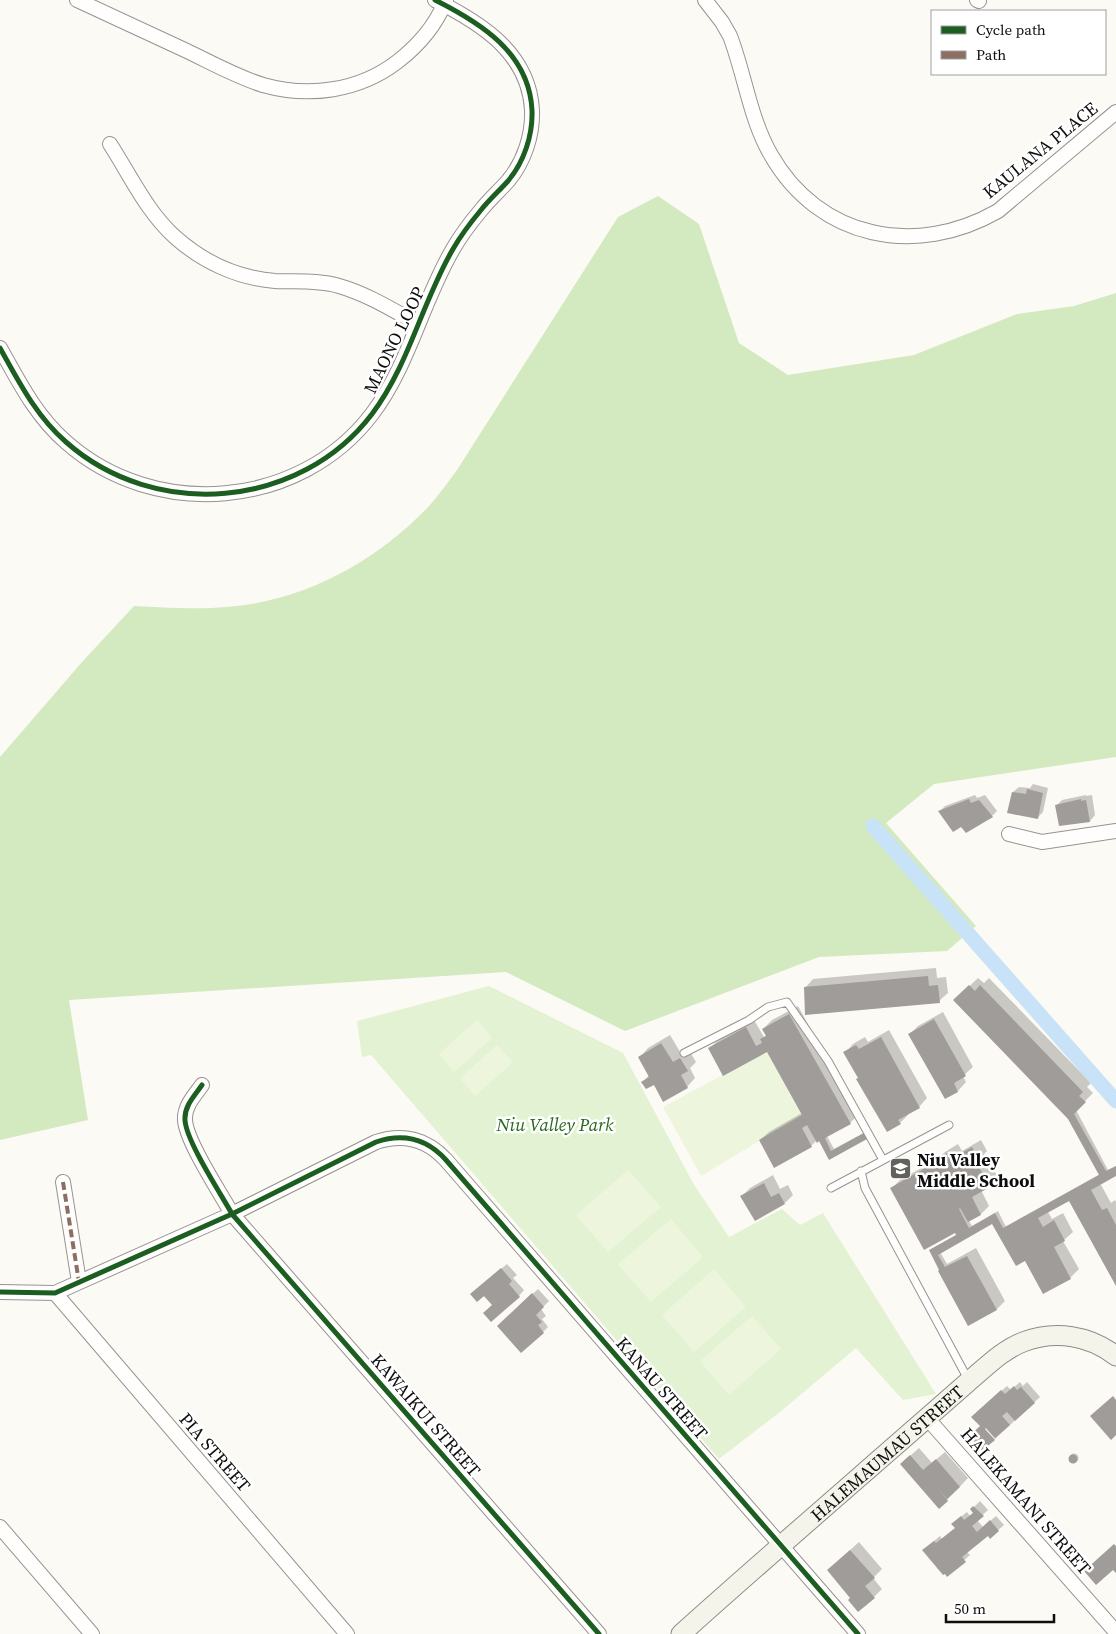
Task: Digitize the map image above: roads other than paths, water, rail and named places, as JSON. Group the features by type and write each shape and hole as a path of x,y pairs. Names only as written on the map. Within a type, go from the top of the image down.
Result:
{"street":[{"path":"76,0 246,78 278,89 312,92 361,82 391,66 428,32 442,2"},
{"name":"KAULANA PLACE","path":"705,0 730,36 763,139 780,169 802,194 815,205 845,223 862,229 897,236 932,236 966,227 982,220 998,211 1116,112"},
{"name":"MAONO LOOP","path":"0,348 24,393 61,438 83,456 121,477 141,485 184,494 226,494 247,491 288,479 319,462 342,446 371,415 383,398 394,379 443,269 461,237 481,210 507,182 520,163 530,138 532,124 530,96 521,69 514,56 494,36 442,2"},
{"path":"110,144 151,210 162,224 202,258 231,271 259,279 322,283 338,286 370,299 418,324"},
{"path":"1009,834 1042,842 1116,831"},
{"name":"KAWAIKUI STREET","path":"202,1085 187,1107 185,1120 191,1140 232,1214 599,1634"},
{"name":"KANAU STREET","path":"55,1294 232,1214 382,1140 396,1137 417,1140 430,1145 446,1160 858,1634"},
{"path":"63,1182 80,1282"},
{"path":"0,1292 55,1294"},
{"name":"PIA STREET","path":"55,1294 347,1634"},
{"name":"HALEMAUMAU STREET","path":"681,1634 927,1418 1012,1348 1023,1342 1043,1336 1062,1335 1088,1340 1116,1356"},
{"name":"HALEKAMANI STREET","path":"927,1418 1116,1632"},
{"path":"0,1528 92,1634"}],"lane":[{"path":"684,1053 748,1020 768,1007 787,1002 828,1061 883,1160"},
{"path":"831,1188 949,1125"},
{"path":"861,1171 865,1188 969,1382"}],"waterway":[{"path":"873,826 1116,1101"}],"place":[{"name":"Niu Valley Middle School","path":"901,1169"}],"park label":[{"name":"Niu Valley Park","path":"555,1124"}]}
